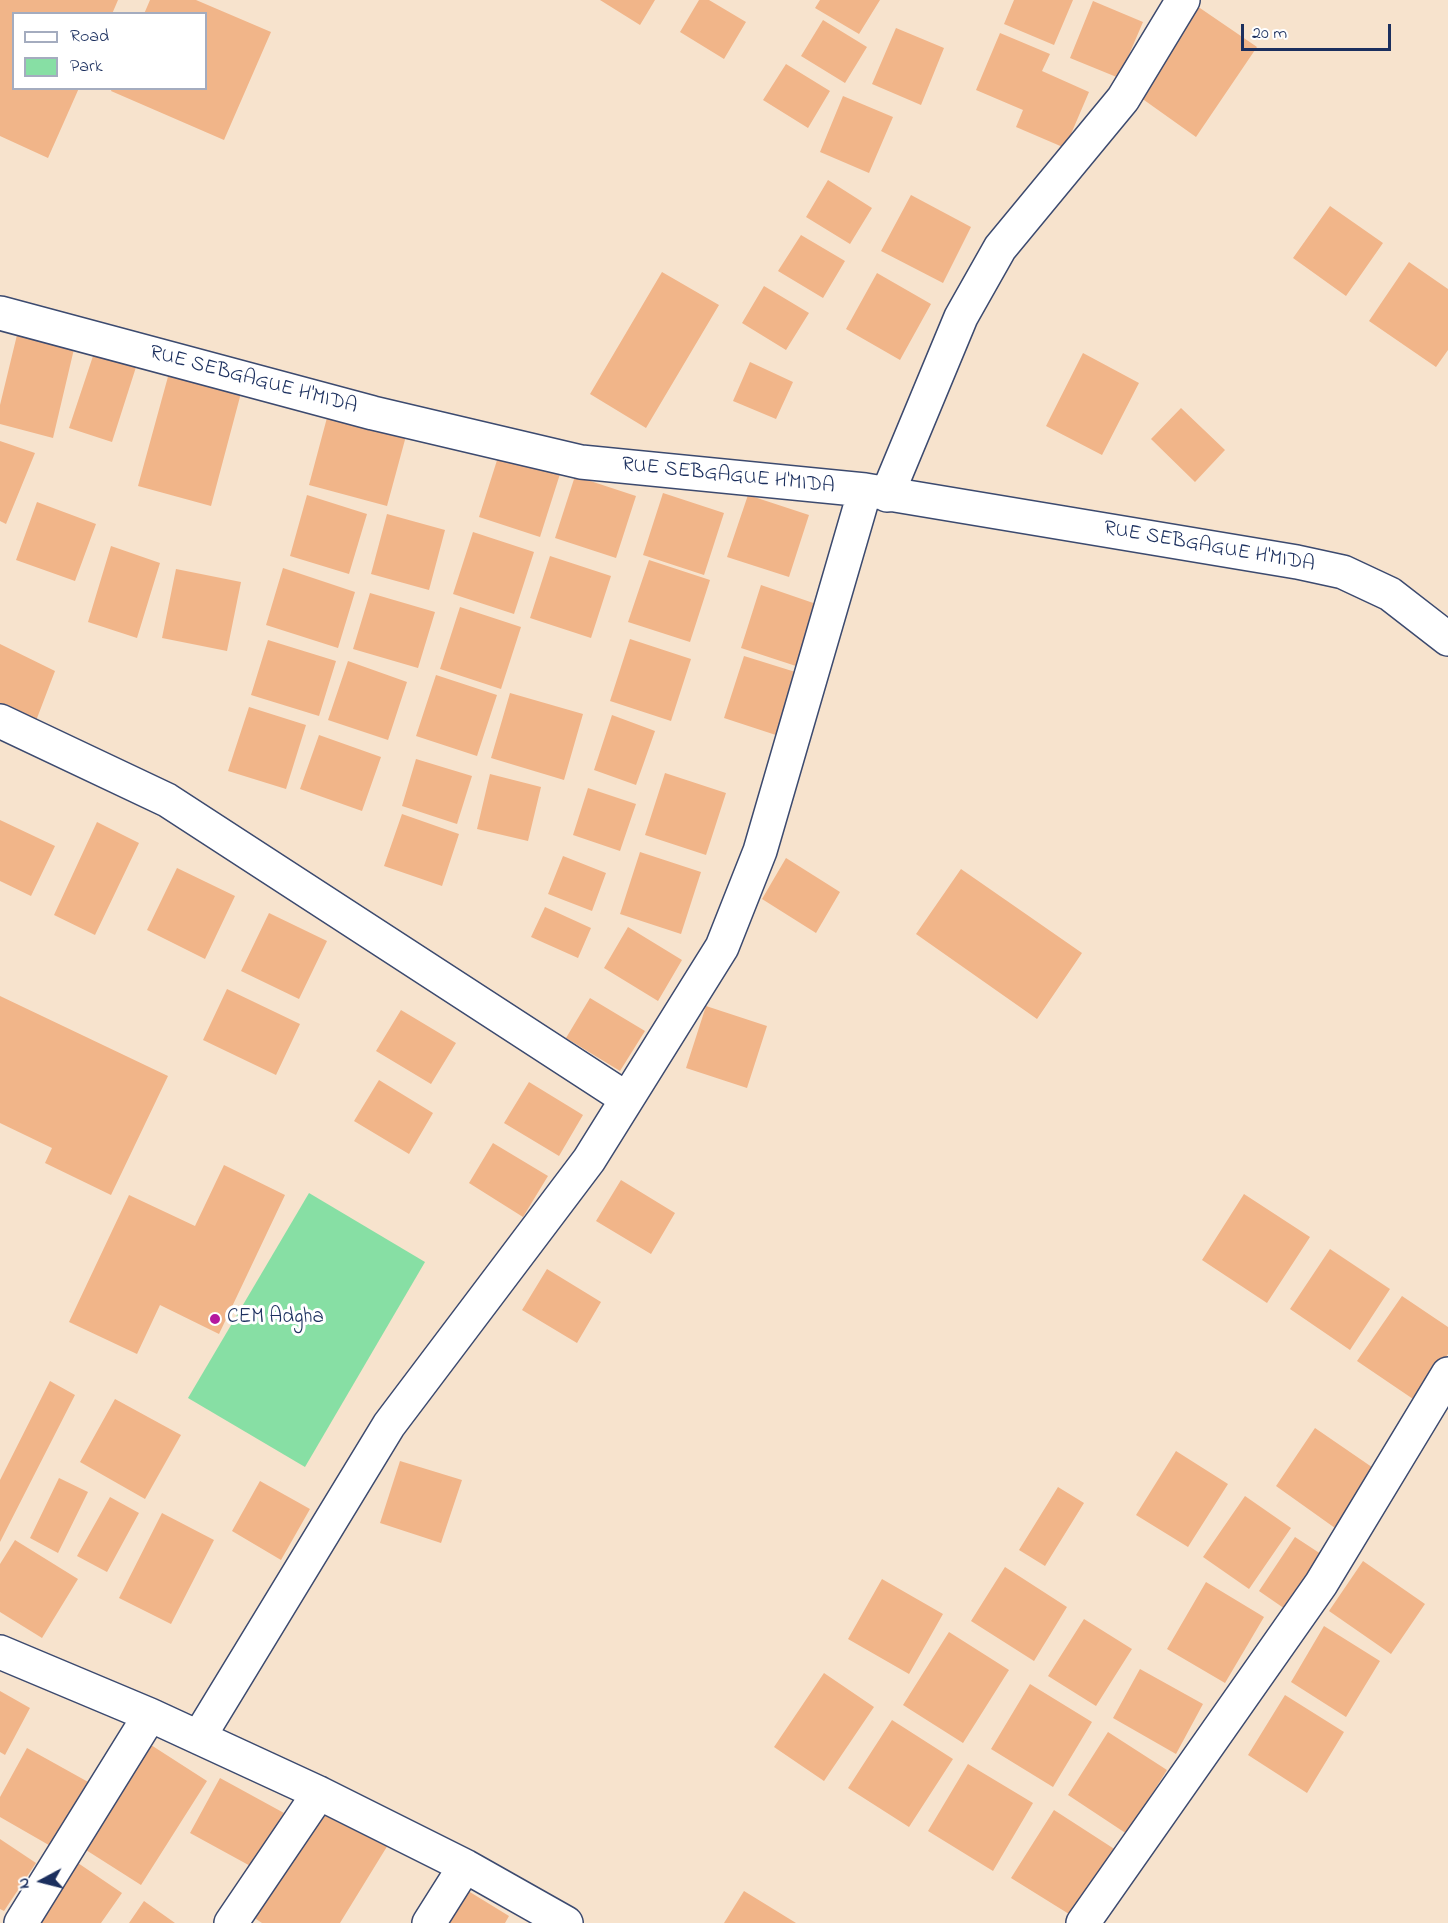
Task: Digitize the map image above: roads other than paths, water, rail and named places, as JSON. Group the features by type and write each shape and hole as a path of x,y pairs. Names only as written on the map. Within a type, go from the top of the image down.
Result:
{"street":[{"path":"199,1737 389,1425 589,1161 722,947 760,851 876,493 961,317 1000,248 1123,99 1182,0"},
{"name":"RUE SEBGAGUE H'MIDA","path":"0,313 373,413 581,462 876,493 1297,562 1343,572 1390,594 1448,639"},
{"path":"0,721 168,800 627,1099"},
{"path":"1083,1923 1321,1584 1448,1374"},
{"path":"0,1652 150,1715 319,1793 465,1866 566,1923"},
{"path":"21,1923 150,1715"},
{"path":"231,1923 319,1793"},
{"path":"429,1923 465,1866"}],"place":[{"name":"CEM Adgha","path":"215,1319"}]}
